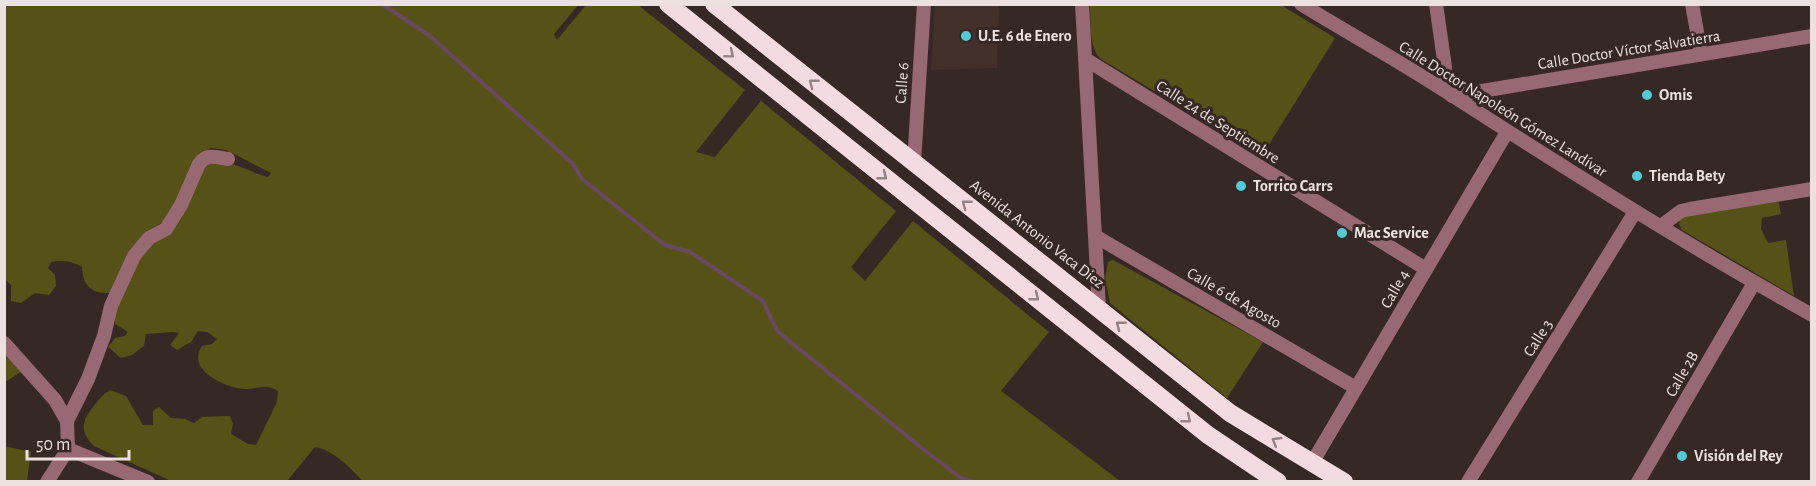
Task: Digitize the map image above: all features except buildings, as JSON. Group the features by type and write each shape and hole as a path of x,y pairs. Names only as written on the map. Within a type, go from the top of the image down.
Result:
{"highway":[{"path":"668,4 1208,435 1278,482"},
{"path":"679,4 714,31 722,30 733,11"},
{"name":"Avenida Antonio Vaca Diez","path":"714,4 733,11 914,163 1230,413 1344,482"}],"street":[{"name":"Calle 6","path":"914,163 924,4"},
{"path":"1082,4 1099,308"},
{"name":"Calle Doctor Napoleón Gómez Landívar","path":"1301,4 1447,92 1635,212 1812,315"},
{"path":"1436,4 1447,92"},
{"path":"1692,4 1701,54"},
{"name":"Calle Doctor Víctor Salvatierra","path":"1447,92 1812,36"},
{"name":"Calle 24 de Septiembre","path":"1085,59 1426,269"},
{"name":"Calle 4","path":"1312,463 1507,132"},
{"path":"67,421 88,379 104,336 111,306 134,256 149,238 166,229 181,205 199,164 204,158 208,156 228,159"},
{"path":"1661,226 1681,211 1812,189"},
{"name":"Calle 3","path":"1468,482 1635,212"},
{"name":"Calle 6 de Agosto","path":"1095,236 1356,388"},
{"name":"Calle 2B","path":"1638,482 1754,283"},
{"path":"4,343 55,400 67,421 69,449 47,482"},
{"path":"69,449 148,482"}],"shaded area":[{"path":"4,5 578,5 554,34 557,40 586,5 638,5 745,90 696,152 715,157 761,101 896,211 851,267 865,281 913,221 1049,332 1001,391 1120,481 363,482 335,456 315,447 287,481 171,481 94,446 89,441 84,431 84,422 89,412 105,394 110,390 126,396 143,425 153,425 153,411 159,407 171,418 185,419 194,423 202,417 230,416 233,424 231,434 248,444 256,445 277,402 278,391 266,387 238,388 219,382 210,376 199,363 198,355 202,346 212,344 217,339 207,332 198,331 191,342 177,350 170,345 179,333 146,334 144,346 132,355 121,358 108,347 115,338 125,336 128,332 115,324 114,314 133,271 146,249 173,228 202,168 217,162 226,162 268,177 271,173 226,150 211,148 200,153 194,161 176,203 163,222 147,231 130,250 110,293 98,292 90,288 84,279 82,267 71,262 55,261 51,262 48,268 55,275 56,286 49,295 35,293 21,303 11,301 11,285 4,279"},
{"name":"U.E. 6 de Enero","path":"935,5 999,5 997,68 931,70"},
{"path":"1090,5 1281,5 1335,38 1262,156 1101,59 1092,41"},
{"path":"1778,198 1781,214 1762,218 1761,229 1768,243 1786,240 1794,296 1682,230 1679,224 1681,215"},
{"path":"1113,260 1263,342 1227,398 1110,303 1105,278 1108,262"},
{"path":"4,354 21,372 5,382 4,382"},
{"path":"5,446 31,452 27,481 5,481"}],"waterway":[{"path":"382,4 430,36 572,163 582,179 665,245 690,252 763,301 777,331 928,453 961,478 974,482"}],"place":[{"name":"U.E. 6 de Enero","path":"966,36"},
{"name":"Omis","path":"1647,95"},
{"name":"Tienda Bety","path":"1637,176"},
{"name":"Torrico Carrs","path":"1241,186"},
{"name":"Mac Service","path":"1342,233"},
{"name":"Visión del Rey","path":"1682,456"}]}
